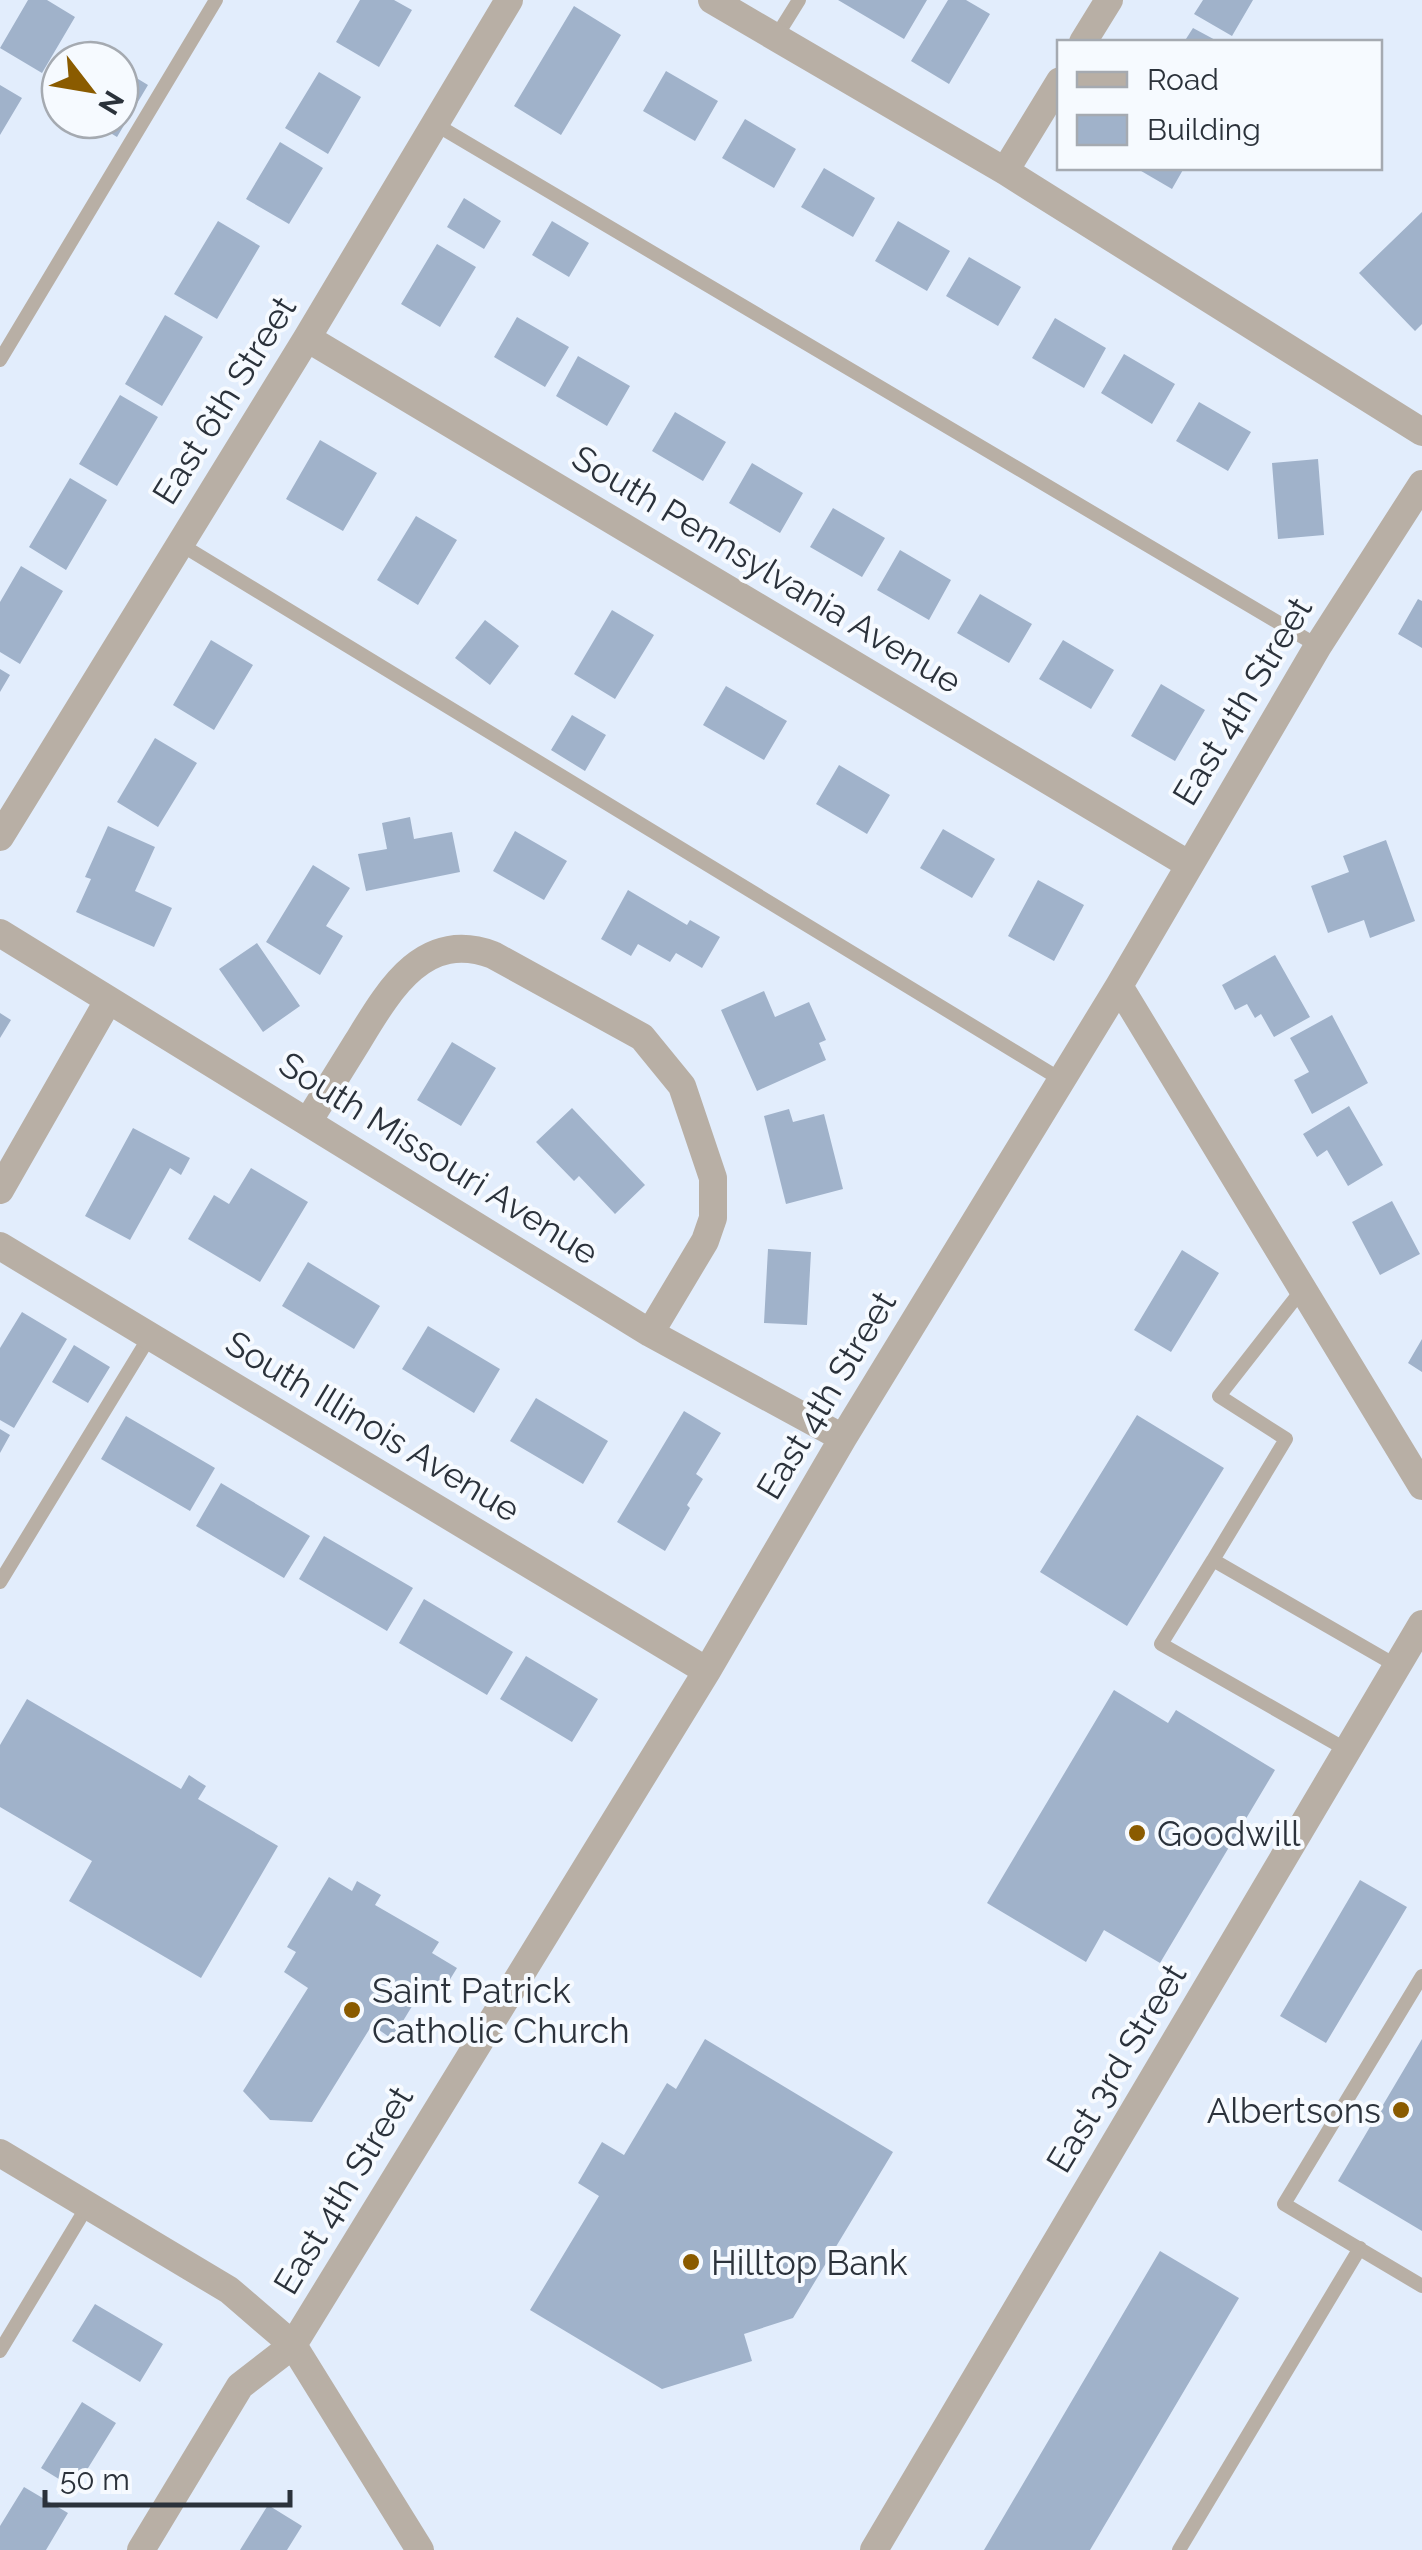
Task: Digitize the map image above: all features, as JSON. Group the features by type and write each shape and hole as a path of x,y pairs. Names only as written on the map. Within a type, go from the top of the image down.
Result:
{"street":[{"name":"East 6th Street","path":"0,837 307,338 509,0"},
{"path":"712,0 1005,171 1422,432"},
{"path":"1084,40 1108,0"},
{"path":"1005,171 1057,87"},
{"name":"South Pennsylvania Avenue","path":"307,338 1188,864"},
{"name":"East 4th Street","path":"293,2345 707,1670 1318,646 1422,484"},
{"name":"South Missouri Avenue","path":"0,933 650,1332 842,1438"},
{"path":"309,1120 386,996 408,970 429,956 475,948 642,1036 682,1086 712,1178 713,1218 705,1240 650,1332"},
{"path":"1118,986 1422,1486"},
{"path":"0,1190 108,1001"},
{"name":"South Illinois Avenue","path":"0,1246 707,1670"},
{"name":"East 3rd Street","path":"874,2550 1422,1624"},
{"path":"0,2153 229,2290 293,2345 420,2550"},
{"path":"141,2550 240,2386 293,2345"}],"lane":[{"path":"0,360 216,0"},
{"path":"776,37 798,0"},
{"path":"435,124 1318,646"},
{"path":"180,544 1060,1079"},
{"path":"1301,1291 1219,1396 1286,1439 1161,1644 1347,1750"},
{"path":"0,1582 150,1336"},
{"path":"1213,1560 1397,1666"},
{"path":"1422,1976 1284,2204 1422,2286"},
{"path":"0,2351 88,2204"},
{"path":"1179,2550 1360,2248"}],"building":[{"path":"28,0 47,0 75,17 61,40 40,40 40,72 0,48"},
{"path":"360,0 394,0 412,10 379,67 336,42"},
{"path":"838,0 927,0 904,39"},
{"path":"948,0 966,0 990,14 949,84 911,61"},
{"path":"1203,0 1253,0 1232,36 1194,14"},
{"path":"574,6 621,35 561,135 514,106"},
{"path":"1193,28 1215,40 1185,40"},
{"path":"666,71 718,101 695,141 643,111"},
{"path":"319,72 361,97 328,154 285,128"},
{"path":"140,80 148,85 140,98"},
{"path":"0,85 22,98 0,135"},
{"path":"745,119 796,149 774,188 722,158"},
{"path":"280,142 323,168 289,224 246,199"},
{"path":"824,168 875,198 853,237 801,207"},
{"path":"1139,170 1183,170 1172,189"},
{"path":"464,198 501,221 484,249 447,227"},
{"path":"1422,212 1422,324 1415,331 1359,273"},
{"path":"218,221 260,246 217,319 174,294"},
{"path":"552,221 589,243 569,277 532,255"},
{"path":"898,221 950,251 927,291 875,261"},
{"path":"437,244 476,267 440,327 401,304"},
{"path":"969,257 1021,287 998,326 946,296"},
{"path":"165,315 203,337 162,406 125,384"},
{"path":"517,317 569,347 545,387 494,357"},
{"path":"1055,318 1106,348 1084,388 1032,358"},
{"path":"1124,354 1175,384 1152,424 1101,393"},
{"path":"578,356 630,386 607,426 556,396"},
{"path":"120,395 158,417 117,486 79,464"},
{"path":"1199,402 1251,432 1228,471 1176,441"},
{"path":"675,412 726,442 703,481 652,451"},
{"path":"320,440 377,473 343,531 286,499"},
{"path":"1318,459 1324,535 1278,539 1272,463"},
{"path":"752,463 803,493 780,533 729,503"},
{"path":"70,478 107,500 66,570 29,547"},
{"path":"833,508 885,538 862,577 810,547"},
{"path":"416,516 457,540 418,605 377,580"},
{"path":"900,550 951,580 929,620 877,590"},
{"path":"21,566 63,591 20,664 0,652 0,602"},
{"path":"980,594 1032,624 1009,663 957,633"},
{"path":"1418,599 1422,601 1422,648 1398,634"},
{"path":"612,610 654,635 615,699 574,674"},
{"path":"485,620 519,646 490,685 455,658"},
{"path":"211,640 253,665 214,730 173,705"},
{"path":"1063,640 1114,670 1091,709 1039,679"},
{"path":"0,669 10,675 0,692"},
{"path":"1161,684 1205,710 1175,761 1131,736"},
{"path":"726,686 787,721 764,760 703,725"},
{"path":"572,715 606,735 585,771 551,750"},
{"path":"155,738 197,763 158,827 117,802"},
{"path":"839,765 890,795 867,834 816,804"},
{"path":"410,817 414,839 452,832 460,872 366,891 358,854 387,849 382,823"},
{"path":"108,826 155,847 135,891 172,908 154,947 76,912 91,879 85,877"},
{"path":"943,829 995,859 972,898 920,868"},
{"path":"515,831 567,861 544,900 493,871"},
{"path":"1386,840 1415,921 1370,938 1364,920 1328,933 1311,886 1349,872 1343,856"},
{"path":"313,865 350,888 326,926 343,936 320,975 266,942"},
{"path":"1038,880 1084,905 1054,961 1008,936"},
{"path":"628,890 687,925 690,920 720,937 702,968 676,953 670,962 638,944 631,956 601,939"},
{"path":"257,943 300,1006 263,1032 219,969"},
{"path":"1275,955 1310,1017 1274,1037 1261,1014 1255,1018 1247,1004 1235,1010 1222,985"},
{"path":"764,991 775,1017 809,1002 826,1040 819,1043 826,1060 757,1091 721,1010"},
{"path":"0,1013 11,1020 0,1038"},
{"path":"1332,1015 1368,1083 1312,1114 1294,1080 1309,1072 1290,1038"},
{"path":"452,1042 496,1068 461,1126 417,1100"},
{"path":"1349,1106 1383,1165 1348,1186 1327,1150 1317,1157 1303,1134"},
{"path":"572,1108 645,1185 615,1214 579,1176 574,1181 536,1142"},
{"path":"789,1109 793,1122 824,1114 843,1189 786,1204 764,1116"},
{"path":"133,1128 190,1158 181,1175 170,1168 130,1240 85,1216"},
{"path":"251,1168 308,1202 260,1282 188,1239 214,1195 229,1204"},
{"path":"1392,1201 1420,1254 1380,1275 1352,1222"},
{"path":"768,1249 811,1252 807,1325 764,1323"},
{"path":"1182,1250 1219,1273 1171,1352 1134,1330"},
{"path":"308,1262 380,1306 354,1349 282,1306"},
{"path":"22,1312 67,1339 14,1428 0,1420 0,1348"},
{"path":"428,1326 500,1369 474,1413 402,1369"},
{"path":"1422,1339 1422,1372 1408,1363"},
{"path":"74,1345 110,1367 88,1403 52,1382"},
{"path":"536,1398 608,1441 583,1484 510,1441"},
{"path":"684,1411 721,1433 696,1474 703,1479 665,1551 617,1522"},
{"path":"1137,1415 1224,1468 1127,1626 1040,1572"},
{"path":"126,1416 215,1468 190,1511 101,1459"},
{"path":"0,1429 10,1435 0,1453"},
{"path":"221,1483 310,1536 284,1578 196,1526"},
{"path":"324,1536 413,1588 387,1631 299,1579"},
{"path":"424,1599 513,1652 487,1695 399,1643"},
{"path":"526,1656 598,1699 572,1742 500,1699"},
{"path":"1114,1690 1168,1723 1176,1710 1275,1770 1160,1963 1104,1930 1086,1962 987,1903"},
{"path":"27,1699 181,1789 189,1775 206,1786 198,1799 278,1846 201,1978 69,1901 92,1861 0,1807 0,1745"},
{"name":"Saint Patrick Catholic Church","path":"329,1877 352,1891 357,1881 381,1895 375,1905 439,1942 432,1953 457,1968 441,1994 425,1985 392,2039 372,2025 312,2122 270,2120 243,2091 308,1988 284,1972 296,1952 287,1947"},
{"path":"1360,1880 1407,1907 1326,2043 1280,2016"},
{"path":"705,2039 893,2152 793,2318 744,2334 752,2361 662,2389 530,2310 599,2196 578,2183 602,2142 624,2155 667,2083 676,2089"},
{"name":"Albertsons","path":"1422,2039 1422,2231 1338,2181"},
{"path":"1160,2251 1239,2298 1090,2550 984,2550"},
{"path":"95,2304 163,2344 140,2382 72,2341"},
{"path":"82,2402 116,2423 75,2489 41,2468"},
{"path":"24,2487 68,2513 46,2550 0,2550 0,2526"},
{"path":"268,2505 302,2526 287,2550 240,2550"}],"place":[{"name":"Goodwill","path":"1137,1833"},
{"name":"Saint Patrick Catholic Church","path":"352,2010"},
{"name":"Albertsons","path":"1401,2110"},
{"name":"Hilltop Bank","path":"691,2262"}]}
